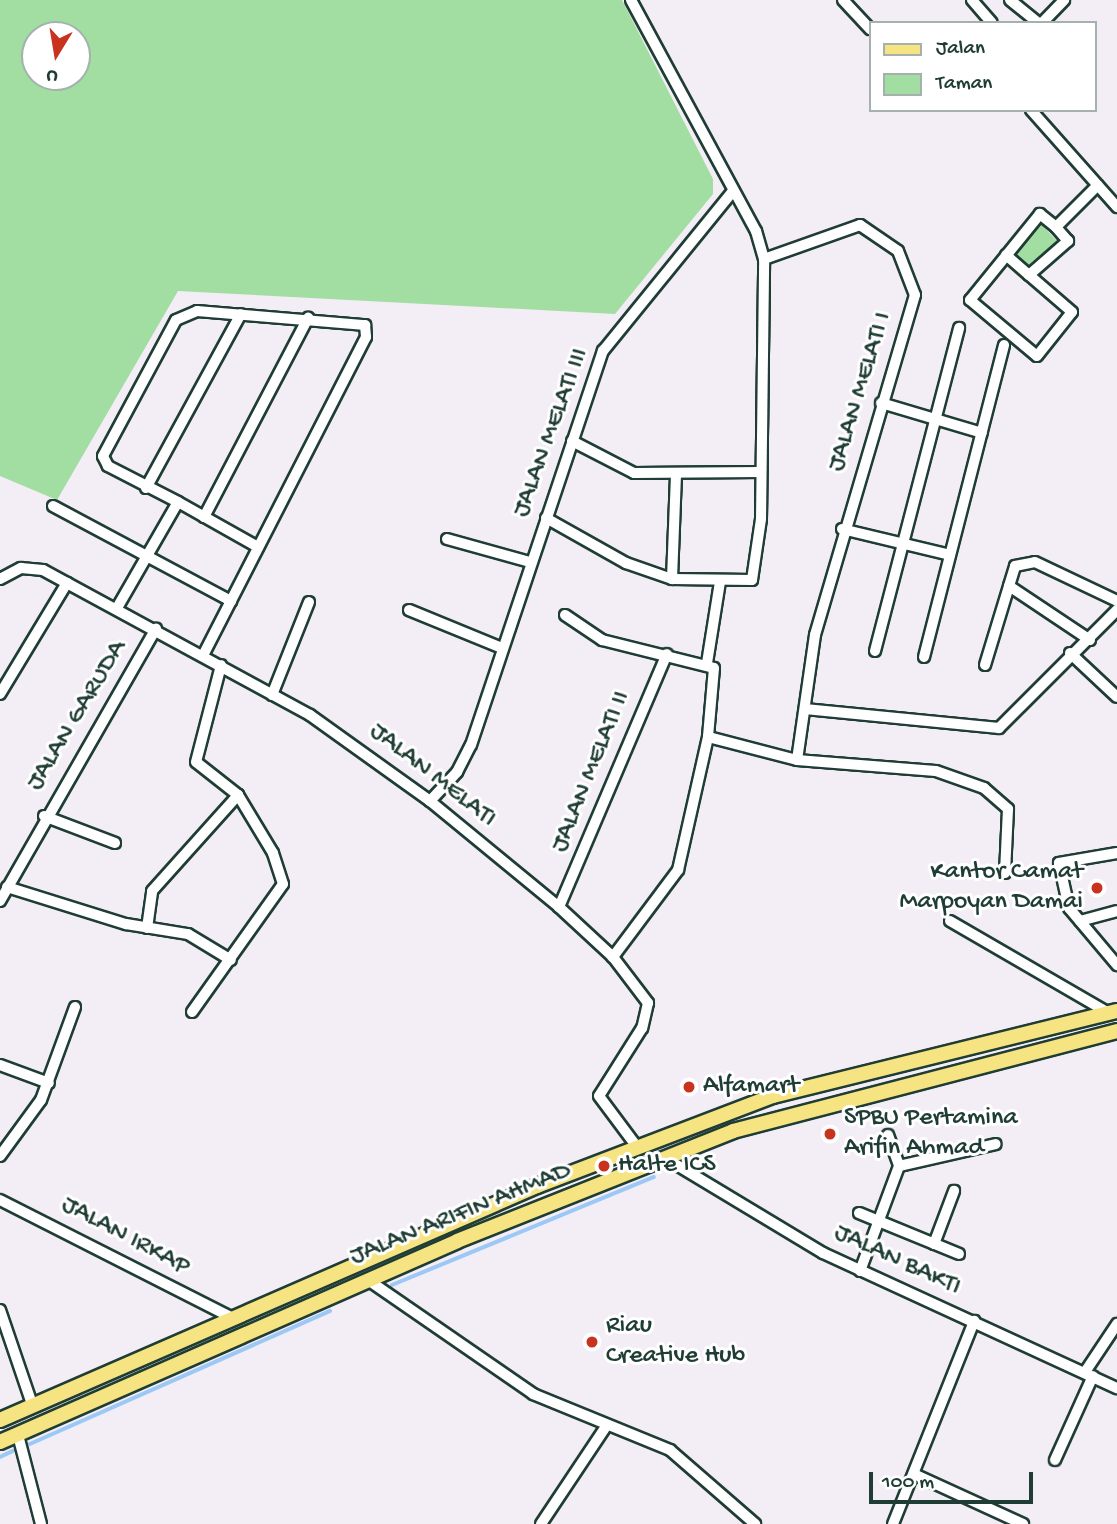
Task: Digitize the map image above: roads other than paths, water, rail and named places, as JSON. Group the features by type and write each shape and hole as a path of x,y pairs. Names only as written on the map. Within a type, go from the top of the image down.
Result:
{"main road":[{"name":"JALAN ARIFIN AHMAD","path":"0,1420 229,1316 637,1147 773,1096 1113,1012"},
{"name":"JALAN ARIFIN AHMAD","path":"0,1443 274,1319 667,1159 781,1116 1117,1031"},
{"path":"989,1041 995,1061"},
{"path":"266,1302 274,1319"}],"street":[{"path":"546,518 626,563 672,579 748,582 756,575 761,472 764,259 733,191 631,0"},
{"path":"843,0 869,28"},
{"path":"972,0 990,21"},
{"path":"1010,0 1037,21"},
{"path":"1042,21 1064,0"},
{"path":"1033,112 1117,206"},
{"path":"1056,227 1098,185"},
{"name":"JALAN MELATI III","path":"430,801 463,762 572,440 613,335 733,191"},
{"path":"1006,255 1072,312 1037,356 970,300 1006,255 1040,214 1068,241 1030,275"},
{"name":"JALAN MELATI I","path":"764,259 860,225 898,251 915,295 842,529 814,635 797,760"},
{"path":"203,655 366,337 367,328 358,322 191,312 167,331 103,456 146,488 178,502 258,547"},
{"path":"146,488 241,314"},
{"path":"204,517 308,318"},
{"path":"875,651 959,328"},
{"path":"924,657 1004,345"},
{"path":"881,403 982,433"},
{"path":"572,440 625,471 676,475 761,472"},
{"path":"672,579 676,475"},
{"path":"117,608 178,502"},
{"path":"53,506 231,601"},
{"path":"842,529 950,555"},
{"path":"447,539 530,562"},
{"path":"985,666 1016,564 1029,561 1117,601"},
{"name":"JALAN MELATI","path":"0,579 34,568 117,608 272,695 350,741 430,801 559,908 612,957 645,996 648,1014 599,1096 637,1147"},
{"path":"707,663 720,582"},
{"path":"0,694 67,583"},
{"path":"1009,586 1090,639"},
{"path":"272,695 309,602"},
{"path":"408,610 502,648"},
{"path":"805,709 999,728 1070,653 1090,639 1117,610"},
{"path":"565,615 602,640 707,663 717,674 708,737 681,861 612,957"},
{"name":"JALAN GARUDA","path":"0,901 44,816 156,629"},
{"path":"1070,653 1117,697"},
{"name":"JALAN MELATI II","path":"559,908 667,654"},
{"path":"192,1012 283,883 238,795 195,759 221,665"},
{"path":"708,737 797,760 936,771 984,788 1008,809 1004,873"},
{"path":"147,928 152,891 238,795"},
{"path":"44,816 115,844"},
{"path":"1117,853 1059,863 1069,908 1117,965"},
{"path":"7,887 147,928 188,934 231,960"},
{"path":"1080,921 1117,911"},
{"path":"950,921 1113,1012"},
{"path":"0,1156 49,1083 75,1007"},
{"path":"0,1065 49,1083"},
{"path":"860,1271 900,1166 888,1135"},
{"path":"900,1166 996,1144"},
{"name":"JALAN BAKTI","path":"667,1159 725,1199 860,1271 1117,1388"},
{"path":"934,1244 954,1191"},
{"name":"JALAN IRKAP","path":"0,1200 229,1316"},
{"path":"859,1213 960,1254"},
{"path":"368,1280 533,1394 605,1428 670,1450 755,1524"},
{"path":"0,1310 33,1406"},
{"path":"893,1524 916,1475 974,1321"},
{"path":"1055,1460 1089,1374 1117,1324"},
{"path":"541,1524 605,1428"},
{"path":"18,1435 41,1524"},
{"path":"916,1475 1023,1524"}],"waterway":[{"path":"392,1285 654,1177"},
{"path":"30,1444 330,1311"},
{"path":"0,1457 13,1451"}],"place":[{"name":"Kantor Camat Marpoyan Damai","path":"1097,888"},
{"name":"Alfamart","path":"689,1087"},
{"name":"SPBU Pertamina Arifin Ahmad","path":"830,1134"},
{"name":"Halte ICS","path":"604,1166"},
{"name":"Riau Creative Hub","path":"592,1342"}]}
